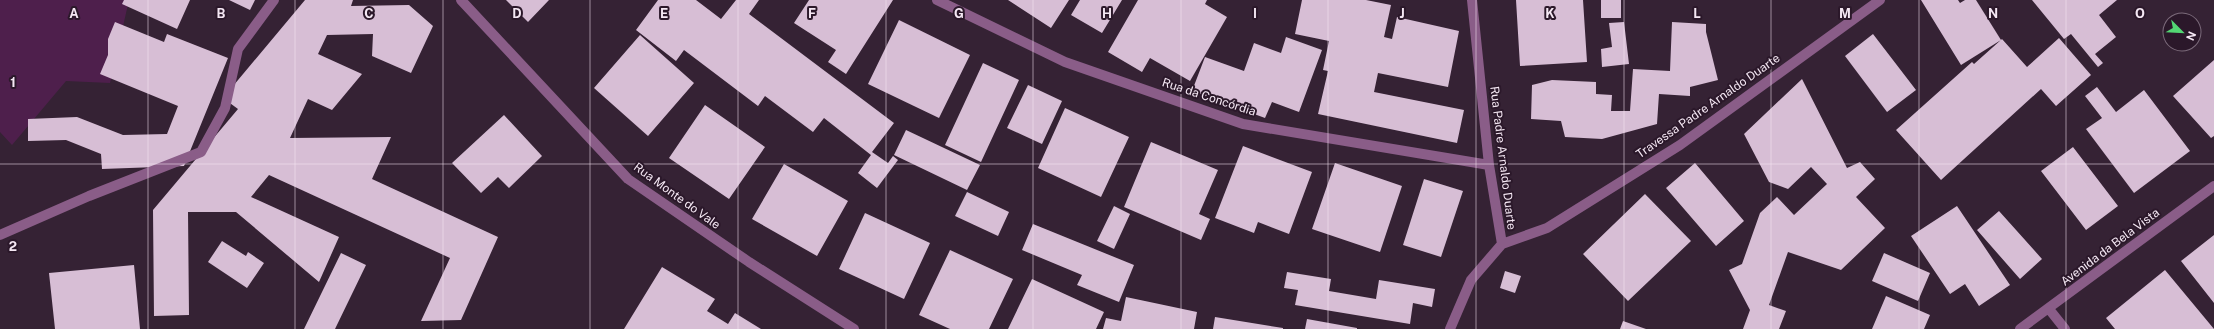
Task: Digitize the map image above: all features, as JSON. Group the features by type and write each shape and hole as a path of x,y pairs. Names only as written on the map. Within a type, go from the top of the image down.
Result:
{"street":[{"path":"0,235 90,196 202,152 225,108 238,49 274,0"},
{"name":"Rua Monte do Vale","path":"461,0 628,179 749,262 854,329"},
{"name":"Rua da Concórdia","path":"937,0 1065,62 1243,124 1489,165"},
{"name":"Rua Padre Arnaldo Duarte","path":"1450,329 1471,280 1502,244 1489,165 1472,0"},
{"name":"Travessa Padre Arnaldo Duarte","path":"1502,244 1547,228 1680,145 1880,0"},
{"name":"Avenida da Bela Vista","path":"2020,329 2214,186"},
{"path":"2049,308 2065,329"}],"shaded area":[{"path":"0,0 129,0 110,83 66,81 12,145 0,132"}],"building":[{"path":"124,0 190,0 177,29 122,4"},
{"path":"229,0 255,0 250,10"},
{"path":"305,0 353,0 351,6 409,5 433,26 411,73 372,56 373,34 327,35 318,54 362,74 332,110 308,99 290,138 391,137 372,179 498,237 461,320 421,321 450,258 269,175 251,197 339,237 319,282 236,212 188,212 189,315 154,316 153,210 238,109 223,98"},
{"path":"506,0 549,0 528,22"},
{"path":"658,0 696,0 721,19 736,0 759,0 749,14 894,123 872,152 888,163 893,156 898,160 877,188 858,173 871,155 824,118 813,132 765,96 758,106 684,50 676,61 636,30"},
{"path":"809,0 893,0 846,74 828,62 836,50 794,23"},
{"path":"1008,0 1069,0 1051,28"},
{"path":"1080,0 1122,0 1102,33 1071,15"},
{"path":"1138,0 1207,0 1205,4 1227,17 1190,81 1150,58 1142,72 1108,52"},
{"path":"1302,0 1366,0 1391,5 1384,37 1392,39 1397,17 1459,31 1448,87 1378,73 1374,92 1464,110 1457,143 1318,114 1328,71 1323,70 1329,41 1295,34"},
{"path":"1516,0 1583,0 1587,62 1520,66"},
{"path":"1601,0 1621,0 1621,18 1601,18"},
{"path":"1921,0 1958,0 1960,3 1965,0 1976,0 2001,40 1961,65"},
{"path":"2032,0 2117,0 2099,15 2116,37 2095,54 2103,63 2098,67 2071,34 2064,39"},
{"path":"899,20 970,55 939,118 868,84"},
{"path":"115,22 164,42 167,34 228,58 184,166 102,169 101,154 66,140 28,141 28,119 77,117 123,135 167,134 178,106 100,74 108,55 108,39"},
{"path":"1624,22 1629,64 1602,67 1601,49 1612,47 1609,23"},
{"path":"1672,22 1706,24 1706,32 1718,80 1690,87 1690,96 1659,94 1657,124 1602,139 1565,137 1561,121 1531,119 1532,85 1552,80 1596,82 1596,94 1612,95 1611,111 1630,111 1633,69 1670,71"},
{"path":"1873,34 1916,90 1887,112 1845,56"},
{"path":"640,35 694,83 648,136 594,88"},
{"path":"1286,37 1322,50 1299,112 1272,102 1265,118 1192,91 1205,57 1244,71 1254,43 1281,53"},
{"path":"2059,38 2091,75 2056,106 2041,89 1941,180 1896,130 1972,62 1974,64 2002,39 2027,67"},
{"path":"2214,60 2214,136 2211,138 2173,96"},
{"path":"983,63 1019,80 981,162 945,145"},
{"path":"1802,79 1847,168 1860,162 1875,179 1856,197 1885,228 1841,270 1788,252 1769,305 1786,311 1779,329 1743,329 1750,310 1729,270 1742,264 1760,213 1777,197 1794,215 1827,184 1811,167 1788,189 1769,182 1744,134"},
{"path":"1028,85 1062,101 1042,144 1007,128"},
{"path":"2097,87 2116,112 2144,90 2190,151 2134,193 2086,129 2102,118 2085,96"},
{"path":"705,105 765,147 729,199 669,158"},
{"path":"1065,108 1129,137 1101,197 1038,168"},
{"path":"504,115 542,156 509,188 498,177 481,193 452,163"},
{"path":"906,130 980,165 967,190 894,155"},
{"path":"1151,142 1218,170 1199,214 1210,219 1201,240 1124,207"},
{"path":"1243,146 1312,172 1289,234 1258,222 1254,233 1215,218"},
{"path":"2073,147 2118,206 2086,230 2041,171"},
{"path":"1335,163 1402,186 1380,252 1312,229"},
{"path":"1695,163 1744,221 1716,246 1666,188"},
{"path":"784,164 848,201 817,256 752,219"},
{"path":"1424,179 1463,191 1441,257 1403,245"},
{"path":"967,192 1009,212 998,236 955,216"},
{"path":"1645,194 1691,241 1628,301 1583,254"},
{"path":"1114,206 1130,214 1114,249 1097,241"},
{"path":"1957,206 2010,285 1979,306 1965,284 1950,294 1911,236"},
{"path":"1999,211 2042,259 2020,279 1977,230"},
{"path":"865,213 930,243 904,299 839,269"},
{"path":"1033,224 1134,265 1119,302 1077,285 1082,275 1022,250"},
{"path":"2214,235 2214,303 2181,261"},
{"path":"222,241 246,256 248,252 264,263 247,288 208,262"},
{"path":"950,250 1013,279 989,329 950,329 919,315"},
{"path":"341,253 366,265 335,329 304,329"},
{"path":"1884,253 1930,273 1918,301 1872,281"},
{"path":"134,265 140,329 55,329 49,273"},
{"path":"662,267 715,299 707,311 728,324 735,313 761,329 624,329"},
{"path":"2165,270 2214,329 2115,329 2106,318"},
{"path":"1505,271 1521,276 1515,293 1500,288"},
{"path":"1287,272 1331,279 1329,291 1376,299 1379,280 1435,289 1432,307 1413,303 1410,324 1295,305 1298,290 1284,288"},
{"path":"1032,279 1104,312 1096,329 1008,329"},
{"path":"1886,296 1930,315 1924,329 1872,329"},
{"path":"1126,297 1197,312 1194,329 1103,329 1106,318 1121,321"},
{"path":"1215,317 1283,328 1283,329 1213,329"},
{"path":"1307,319 1357,328 1357,329 1305,329"},
{"path":"1623,321 1646,329 1620,329"}]}
